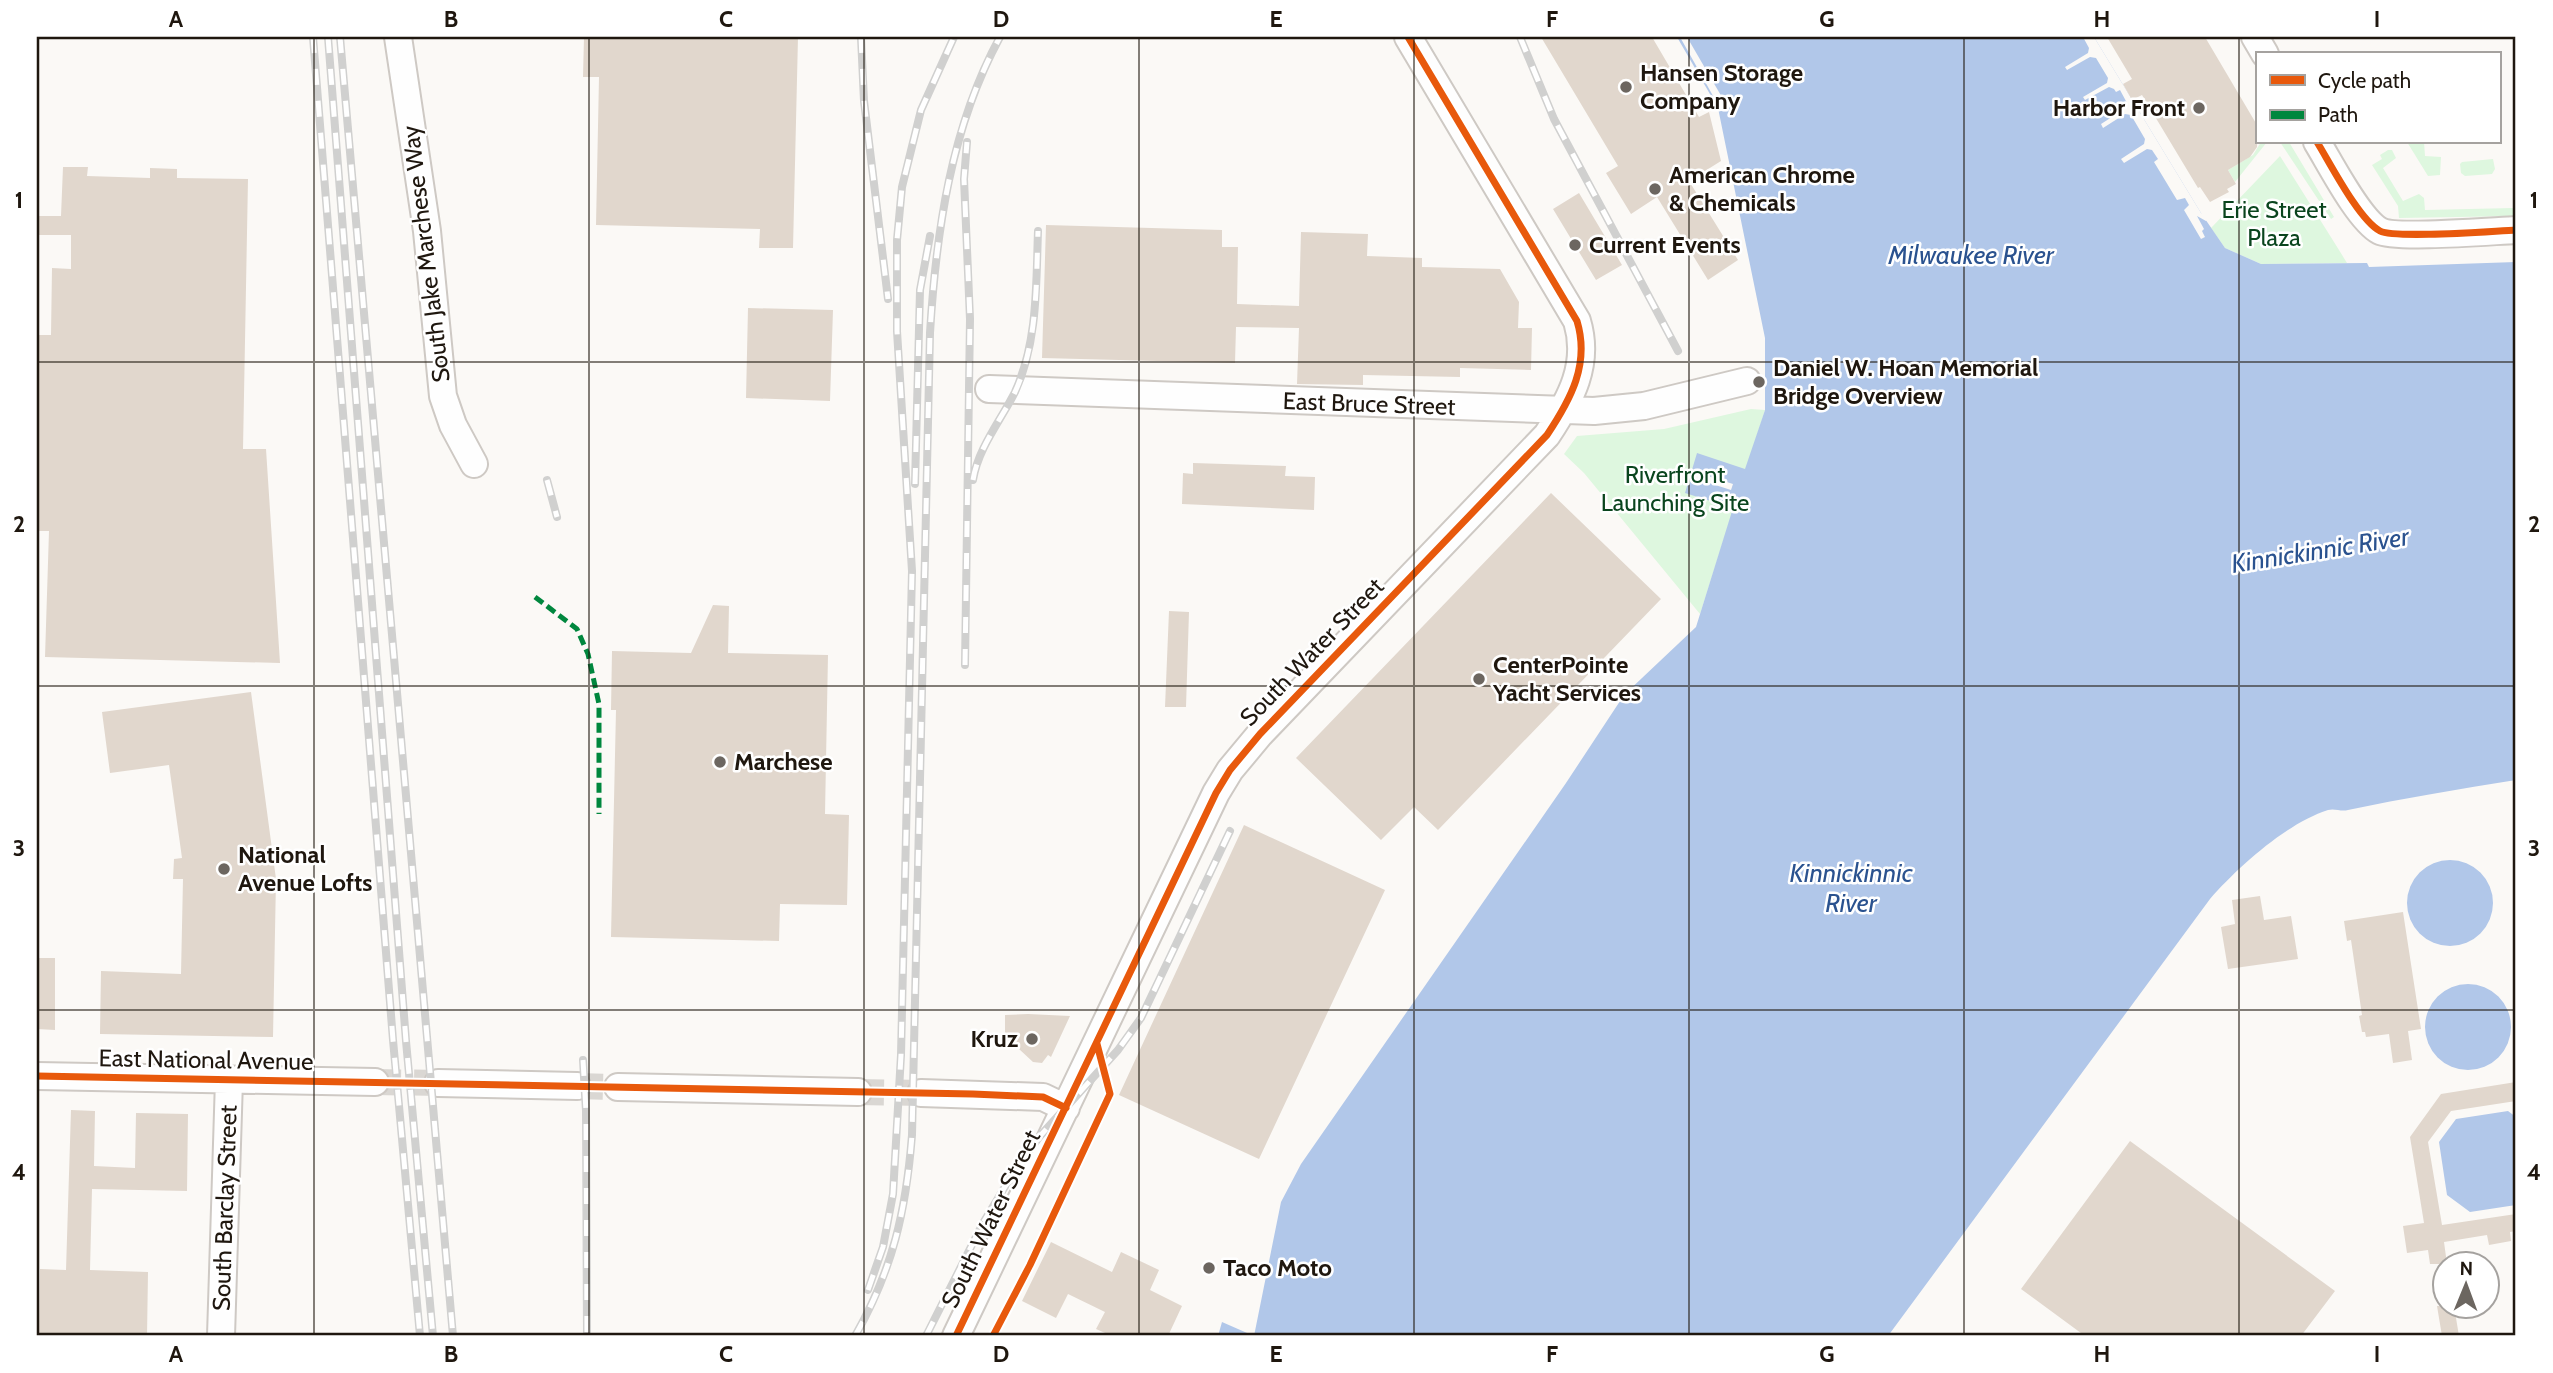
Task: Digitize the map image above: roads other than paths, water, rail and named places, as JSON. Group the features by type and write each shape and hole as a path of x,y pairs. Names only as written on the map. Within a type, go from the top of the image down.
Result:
{"street":[{"name":"South Jake Marchese Way","path":"398,37 427,231 443,396 453,425 474,464"},
{"name":"South Water Street","path":"956,1336 1210,805 1230,770 1260,734 1547,435 1578,375 1582,345 1577,321 1408,37"},
{"path":"2318,144 2363,215 2381,232 2401,234 2516,230"},
{"name":"East Bruce Street","path":"989,389 1594,411 1644,406 1747,381"},
{"name":"East National Avenue","path":"37,1076 376,1082"},
{"name":"South Barclay Street","path":"221,1336 229,1080"},
{"path":"438,1083 577,1086"},
{"path":"618,1087 858,1092"},
{"path":"922,1093 1043,1097 1066,1108"}],"water":[{"path":"1677,37 2094,37 2225,248 2261,264 2367,263 2369,267 2516,262 2516,780 2345,810 2328,810 2280,835 2234,873 2210,899 1888,1336 1254,1336 1281,1202 1301,1164 1566,783 1624,695 1696,627 1733,508 1685,493 1697,453 1745,469 1765,410 1765,338 1718,108"},
{"path":"2450,860 2466,864 2480,873 2489,887 2493,903 2489,919 2480,933 2466,942 2450,946 2434,942 2420,933 2411,919 2407,903 2411,887 2420,873 2434,864"},
{"path":"2468,984 2484,988 2498,997 2507,1011 2511,1027 2507,1043 2498,1057 2484,1066 2468,1070 2452,1066 2438,1057 2429,1043 2425,1027 2429,1011 2438,997 2452,988"},
{"path":"2508,1111 2516,1117 2516,1205 2470,1212 2447,1195 2439,1142 2456,1119"},
{"path":"1222,1322 1254,1336 1218,1336"}],"tunnel":[{"path":"375,1082 438,1083"},
{"path":"577,1086 618,1087"},
{"path":"858,1092 921,1093"}],"railway":[{"path":"313,37 393,1040 420,1336"},
{"path":"328,37 406,1041 433,1336"},
{"path":"340,37 453,1336"},
{"path":"861,37 864,101 888,299"},
{"path":"868,1290 883,1247 893,1194 901,1055 912,571 897,331 897,240 902,187 921,110 954,37"},
{"path":"855,1336 879,1287 895,1239 906,1189 912,1135 930,333 937,257 958,144 983,71 1000,37"},
{"path":"1520,37 1554,119 1678,351"},
{"path":"965,665 970,319 964,179 967,142"},
{"path":"973,480 985,445 1023,373 1032,333 1038,231"},
{"path":"915,484 920,290 930,236"},
{"path":"547,480 557,517"},
{"path":"926,1336 983,1223 1012,1175 1040,1136 1118,1050 1141,1018 1230,831"},
{"path":"583,1060 586,1111 587,1336"}],"place":[{"name":"Hansen Storage Company","path":"1626,87"},
{"name":"Harbor Front","path":"2199,108"},
{"name":"American Chrome & Chemicals","path":"1655,189"},
{"name":"Current Events","path":"1575,245"},
{"name":"Daniel W. Hoan Memorial Bridge Overview","path":"1759,382"},
{"name":"CenterPointe Yacht Services","path":"1479,679"},
{"name":"Marchese","path":"720,762"},
{"name":"National Avenue Lofts","path":"224,869"},
{"name":"Kruz","path":"1032,1039"},
{"name":"Taco Moto","path":"1209,1268"}],"park label":[{"name":"Erie Street Plaza","path":"2274,224"},
{"name":"Riverfront Launching Site","path":"1675,489"}],"water label":[{"name":"Milwaukee River","path":"1971,255"},
{"name":"Kinnickinnic River","path":"2320,550"},
{"name":"Kinnickinnic River","path":"1851,888"}]}
